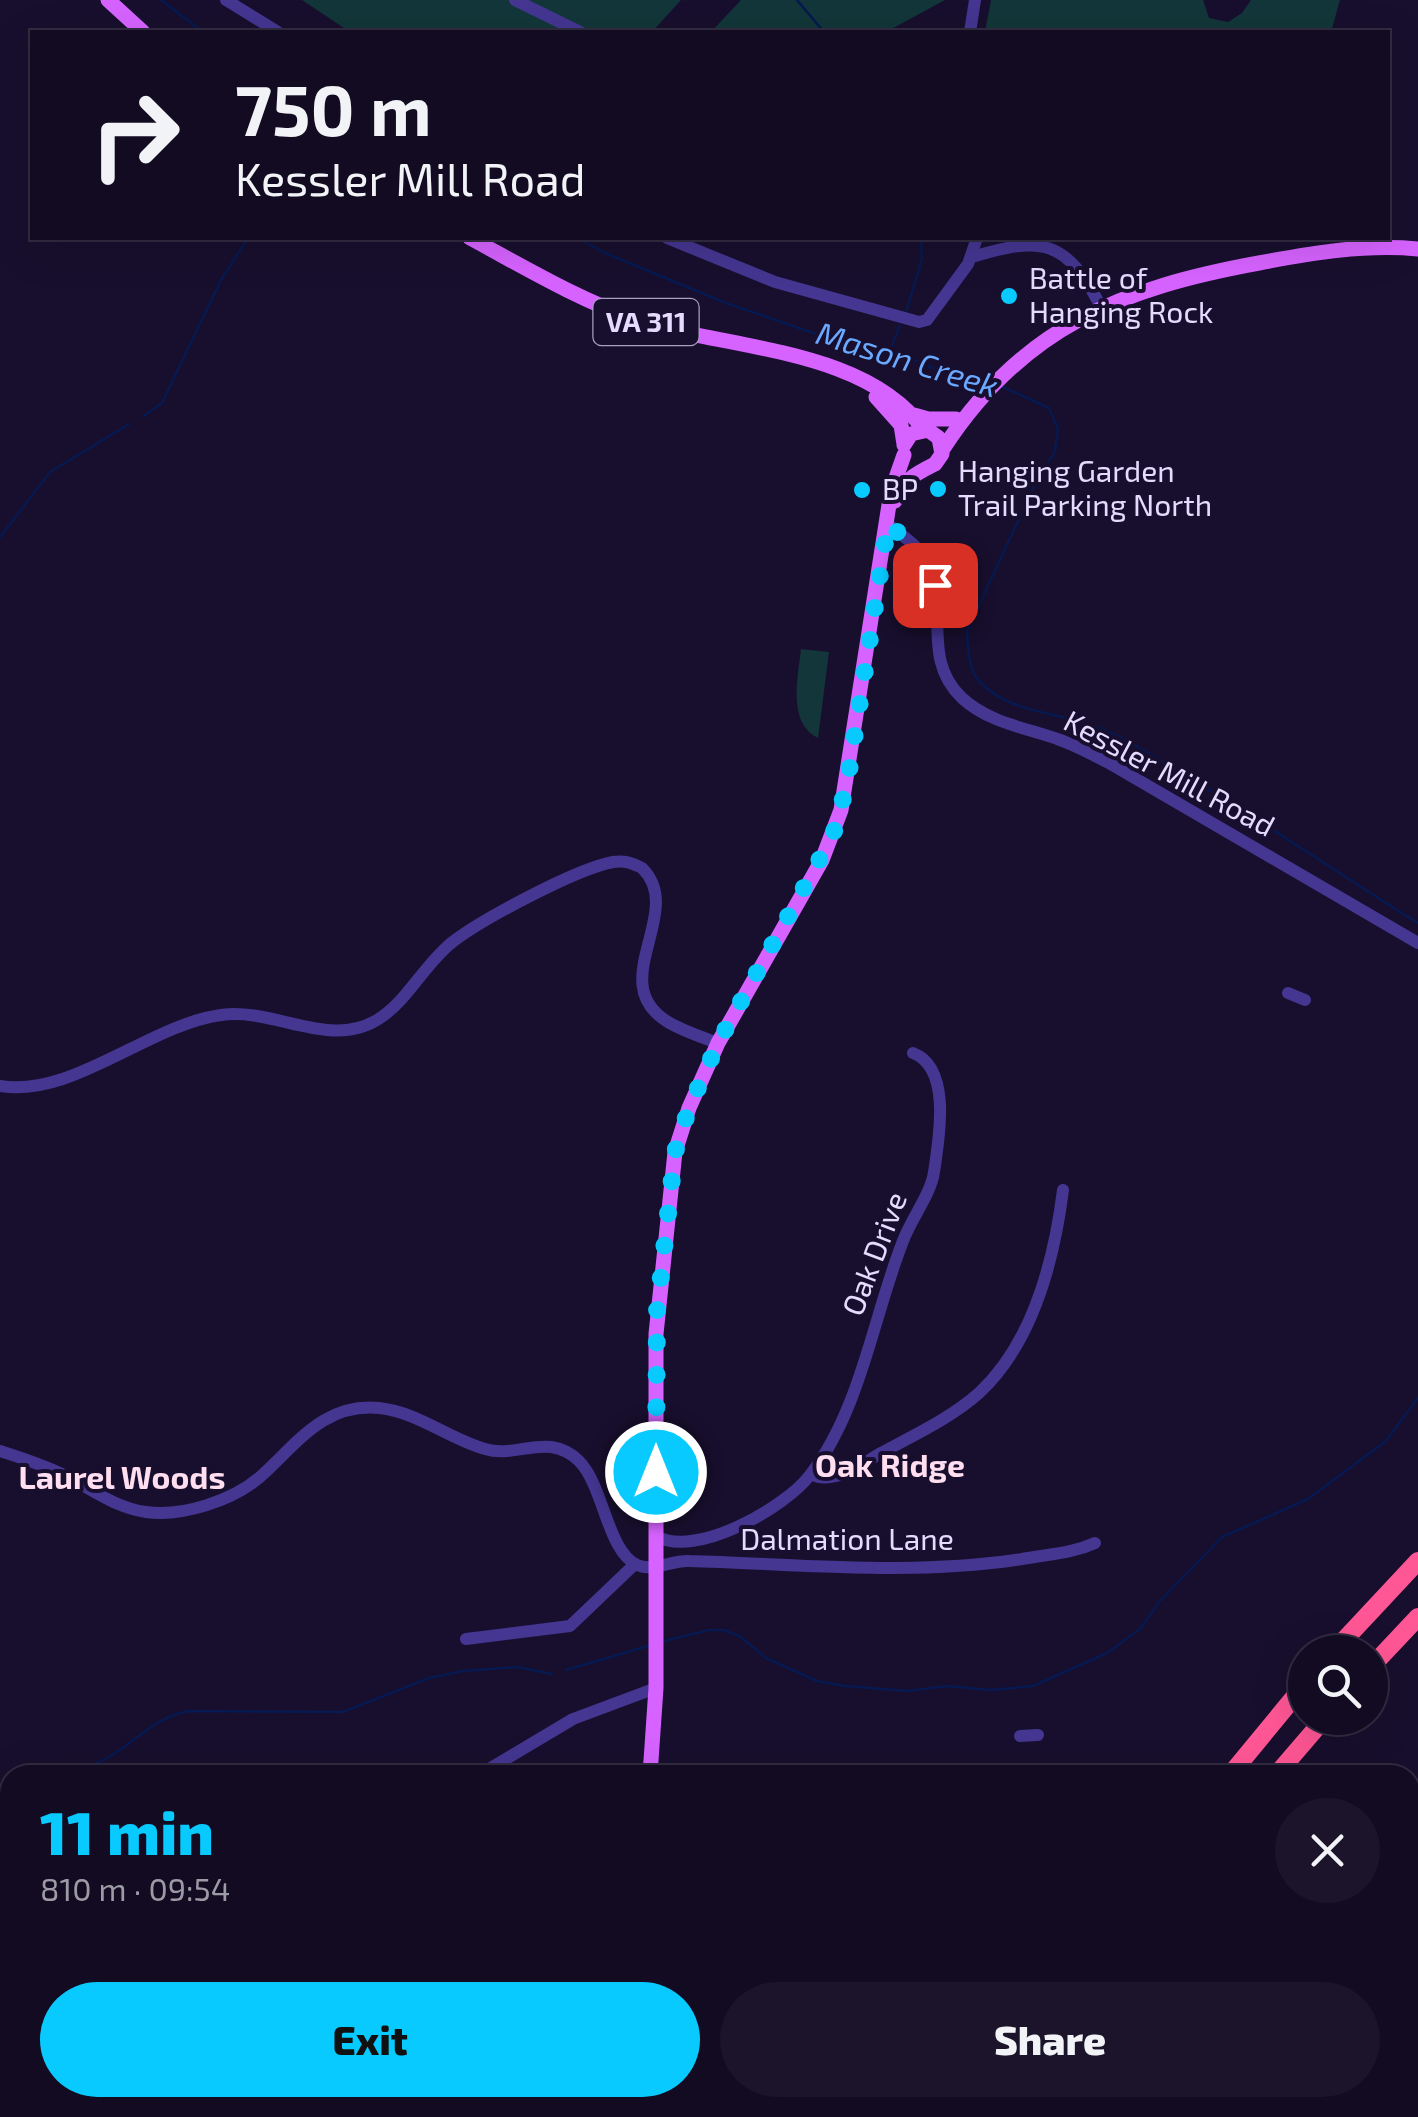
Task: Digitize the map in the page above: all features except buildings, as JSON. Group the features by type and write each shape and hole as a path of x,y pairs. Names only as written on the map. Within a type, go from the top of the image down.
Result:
{"highway":[{"path":"1349,1635 1418,1561"},
{"path":"1388,1649 1418,1617"},
{"path":"1238,1765 1288,1705"},
{"path":"1285,1765 1310,1735"}],"main road":[{"path":"108,0 141,30"},
{"name":"VA 311","path":"474,240 567,290 626,316 681,332 780,351 836,370 864,382 914,415 928,430"},
{"path":"890,516 905,483 921,468 938,461 966,411 1018,362 1101,306 1163,283 1276,260 1363,247 1418,249"},
{"name":"VA 311","path":"836,370 872,394 903,452"},
{"path":"914,415 928,420 966,411"},
{"path":"651,1765 656,1688 656,1334 670,1179 682,1127 718,1043 822,860 841,810 892,492 903,452 911,434 966,411"},
{"path":"928,430 942,448"},
{"path":"903,452 910,464 921,468"}],"street":[{"path":"226,0 275,30"},
{"path":"515,0 576,30"},
{"path":"970,30 976,0"},
{"path":"672,240 774,282 919,322 927,320 972,256 977,240"},
{"path":"972,256 1024,244 1058,250 1083,273 1101,306"},
{"name":"Kessler Mill Road","path":"890,516 928,564 935,585 935,638 941,665 953,688 972,706 1109,763 1418,943"},
{"path":"0,1086 49,1085 160,1036 225,1014 263,1015 323,1031 371,1024 390,1012 438,955 470,930 572,878 618,862 642,868 658,892 658,908 641,962 647,998 668,1022 718,1043"},
{"path":"1288,993 1304,1000"},
{"name":"Oak Drive","path":"656,1536 676,1544 711,1538 796,1490 811,1474 849,1402 899,1250 934,1175 938,1084 931,1065 914,1053"},
{"name":"Oak Drive","path":"811,1474 828,1478 864,1463 958,1408 985,1387 1018,1344 1032,1313 1063,1190"},
{"path":"0,1451 38,1463 124,1507 171,1512 207,1504 249,1485 308,1430 353,1408 383,1409 486,1450 545,1445 572,1455 590,1476 615,1535 635,1564 570,1626 466,1639"},
{"name":"Dalmation Lane","path":"635,1564 656,1567 689,1561 928,1569 1065,1554 1096,1543"},
{"path":"496,1765 572,1719 656,1688"},
{"path":"1020,1736 1038,1735"}],"green space":[{"path":"302,0 681,0 654,30 347,30"},
{"path":"741,0 945,0 890,30 713,30"},
{"path":"991,0 1203,0 1209,18 1228,22 1242,13 1251,0 1340,0 1332,30 985,30"},
{"path":"801,649 829,652 818,738 808,731 798,711"}],"waterway":[{"name":"Mason Creek","path":"161,0 200,30"},
{"path":"797,0 822,30"},
{"path":"144,416 162,403 221,280 247,240"},
{"name":"Mason Creek","path":"582,240 726,303 860,349 890,350 938,370 989,382"},
{"path":"906,312 922,259 921,240"},
{"path":"890,349 900,326"},
{"name":"Mason Creek","path":"1001,386 1049,408 1058,429 1055,451 1032,491 967,631 969,658 976,677 1006,701 1084,722 1132,744 1418,923"},
{"path":"0,537 50,472 129,424"},
{"path":"664,1641 724,1630 741,1637 766,1658 817,1681 845,1686 908,1691 947,1686 991,1690 1033,1686 1107,1653 1141,1628 1160,1601 1222,1537 1308,1499 1386,1441 1418,1398"},
{"path":"566,1670 648,1646"},
{"path":"91,1765 158,1723 189,1711 343,1712 429,1678 463,1671 517,1667 552,1674"}],"place":[{"name":"Battle of Hanging Rock","path":"1009,296"},
{"name":"Hanging Garden Trail Parking North","path":"938,489"},
{"name":"BP","path":"862,490"}],"district":[{"name":"Oak Ridge","path":"890,1466"},
{"name":"Laurel Woods","path":"122,1478"}],"route":[{"path":"656,1472 657,1311 670,1179 682,1127 718,1043 833,835 847,784 888,524 923,554 935,585"}]}
